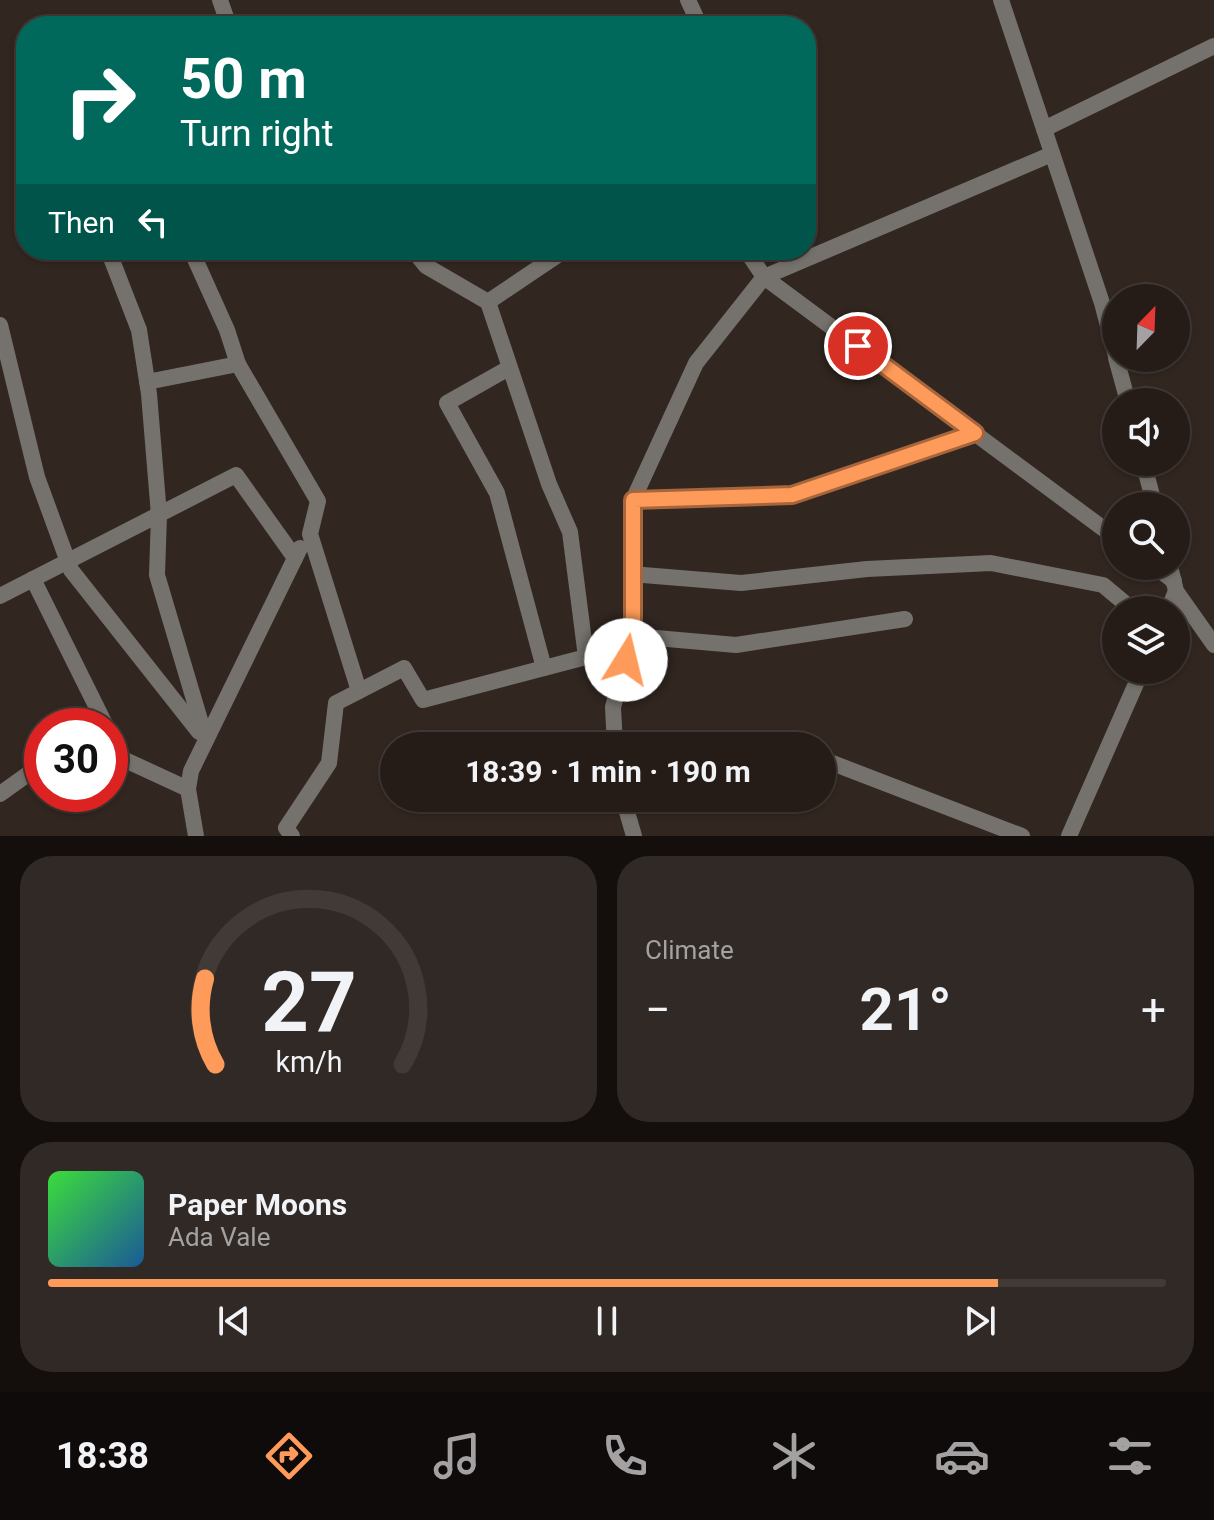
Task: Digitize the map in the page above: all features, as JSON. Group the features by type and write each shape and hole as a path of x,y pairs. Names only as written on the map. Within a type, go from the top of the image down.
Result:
{"street":[{"path":"1001,0 1102,303"},
{"path":"1044,129 1214,46"},
{"path":"816,255 1052,154"},
{"path":"0,325 37,477 68,562 206,740 157,575 159,515 147,382 139,330 112,260"},
{"path":"196,260 227,330 238,364 318,501 310,534 359,691"},
{"path":"292,836 286,828 329,763 336,703 404,668 423,700 586,657 570,532 549,484 488,302 426,266 421,260"},
{"path":"488,302 550,260"},
{"path":"753,260 764,277 1102,528"},
{"path":"614,732 613,707 633,636 633,500 696,363 764,277 804,260"},
{"path":"147,382 238,364"},
{"path":"509,368 447,403 497,493 544,668"},
{"path":"633,500 792,495 975,433"},
{"path":"0,596 236,475 295,558"},
{"path":"196,836 188,789 191,771 313,521"},
{"path":"631,574 741,583 867,569 991,563 1103,585 1116,596"},
{"path":"33,579 97,708"},
{"path":"1174,580 1214,645"},
{"path":"633,636 736,645 905,619"},
{"path":"1069,836 1136,684"},
{"path":"128,762 188,789"},
{"path":"836,764 1022,836"},
{"path":"0,794 24,777"},
{"path":"627,812 634,836"}],"route":[{"path":"626,660 633,636 633,500 792,495 975,433 858,346"}]}
